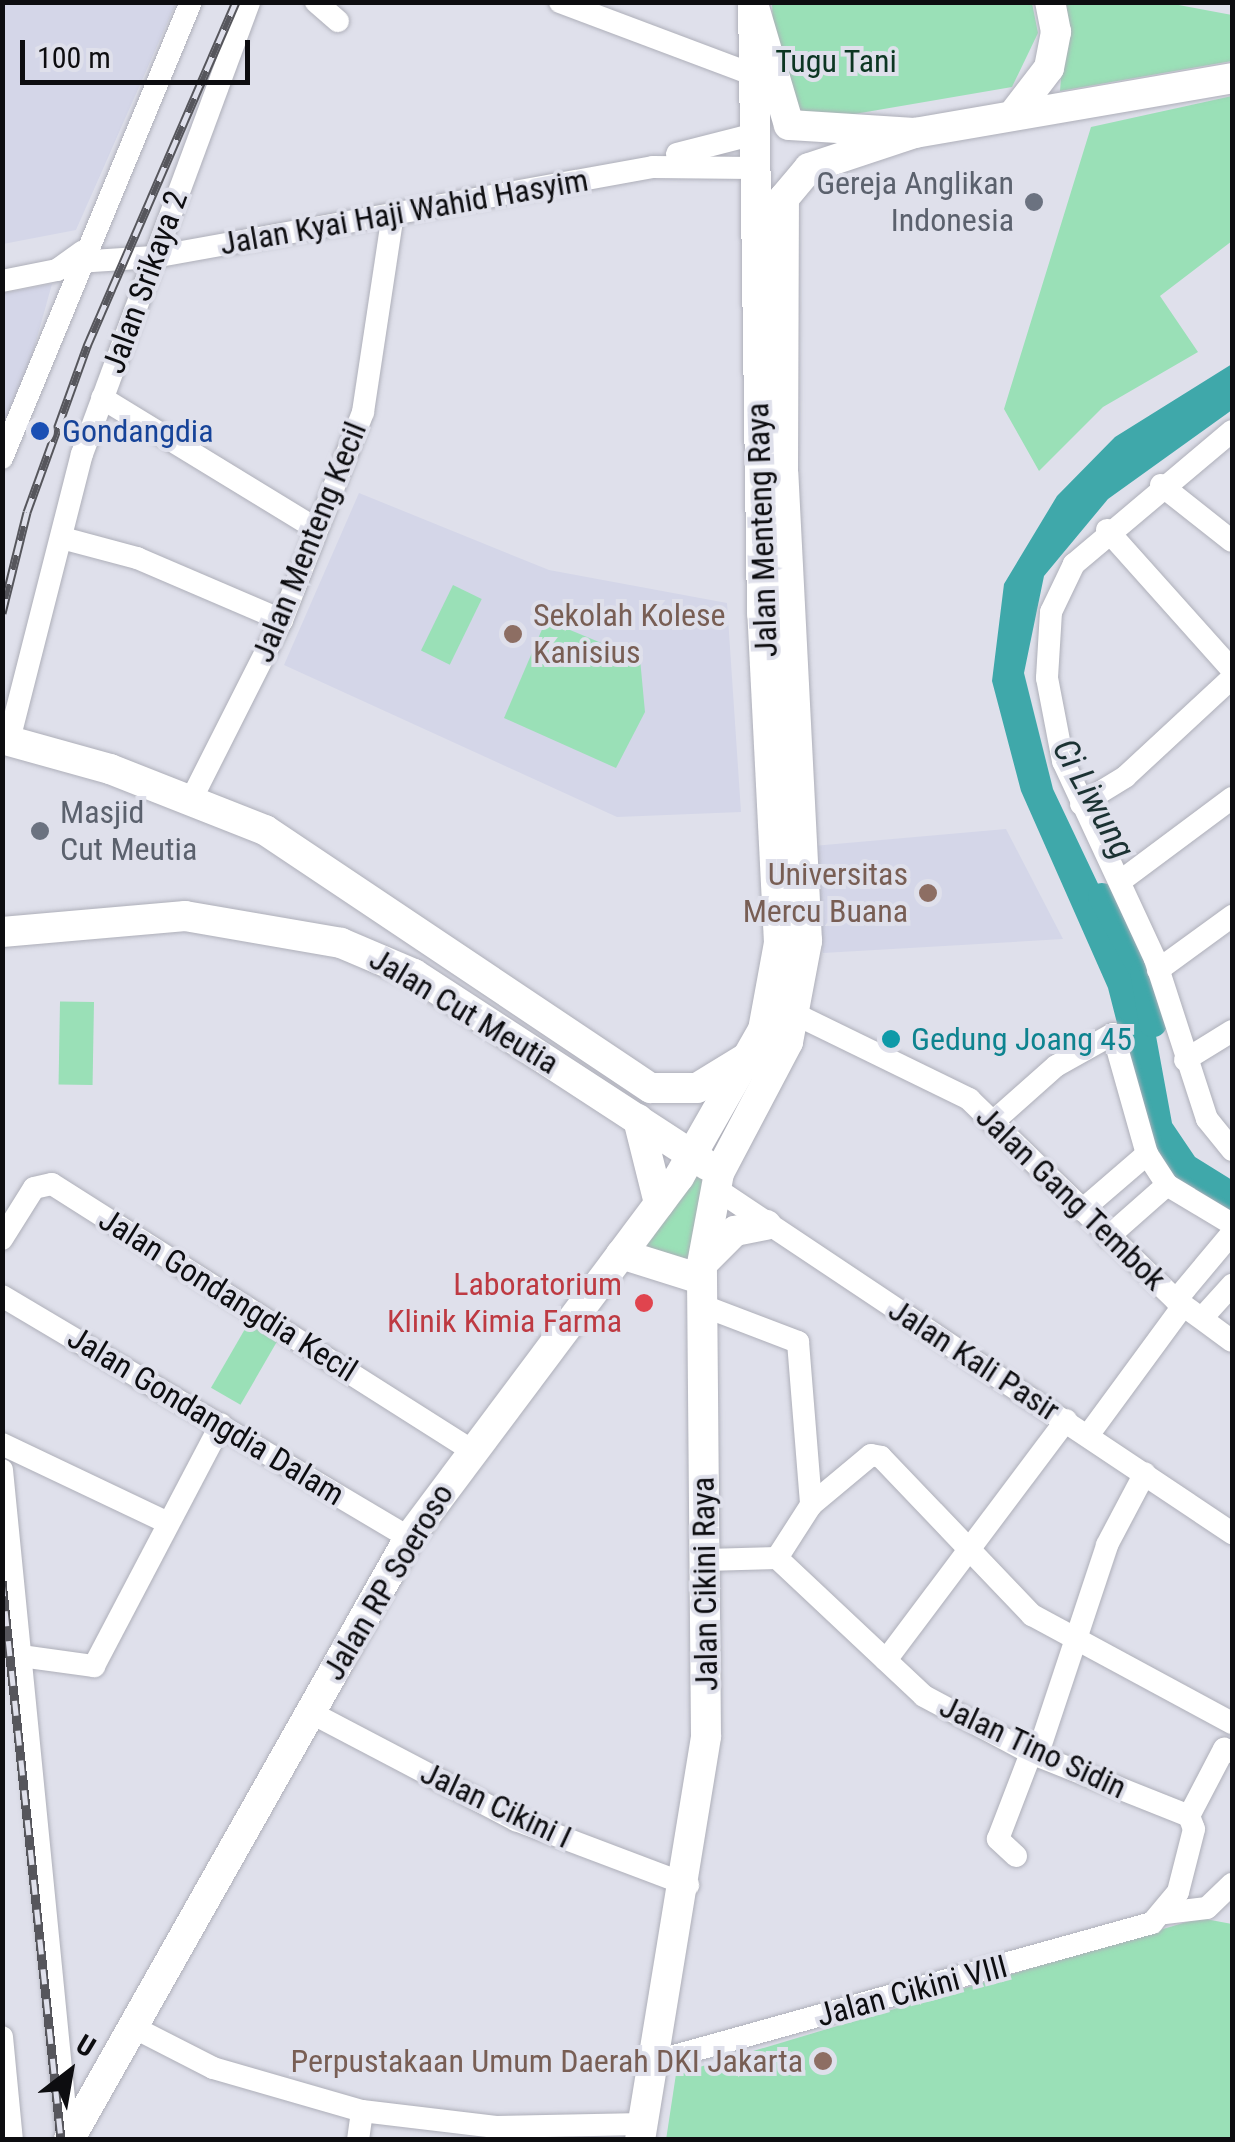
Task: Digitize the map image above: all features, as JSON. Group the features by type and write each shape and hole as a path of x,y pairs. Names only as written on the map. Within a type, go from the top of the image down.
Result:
{"main road":[{"path":"1016,111 1048,68 1056,32 1050,2"},
{"name":"Jalan Menteng Raya","path":"752,1054 779,944 748,74 753,4"},
{"path":"753,4 789,125 915,133 1016,111 1232,78"},
{"name":"Jalan Menteng Raya","path":"791,1028 807,918 779,221 791,185 809,168 915,133"},
{"name":"Jalan Cut Meutia","path":"6,739 192,798 322,864 651,1088"},
{"name":"Jalan Cut Meutia","path":"2,914 216,900 280,908 454,956"},
{"name":"Jalan Cut Meutia","path":"2,932 185,916 341,943 414,974 694,1156 717,1181"},
{"name":"Jalan Cikini Raya","path":"641,2132 688,1884 706,1736 701,1282 717,1181 791,1028"},
{"path":"659,1203 636,1117 651,1088 698,1088 752,1054"},
{"name":"Jalan RP Soeroso","path":"68,2140 408,1538 470,1449 694,1156 752,1054"},
{"path":"622,1254 701,1282 735,1231 766,1224"}],"street":[{"path":"2,458 72,267 191,2"},
{"name":"Jalan Srikaya 2","path":"6,739 102,398 249,2"},
{"path":"316,2 338,22"},
{"path":"560,2 748,74"},
{"name":"Jalan Kyai Haji Wahid Hasyim","path":"654,168 664,157 751,136"},
{"name":"Jalan Kyai Haji Wahid Hasyim","path":"72,267 154,257 654,168 753,168"},
{"name":"Jalan Menteng Kecil","path":"192,798 282,620 362,412 393,214"},
{"path":"2,281 72,267"},
{"path":"102,398 318,529"},
{"path":"1232,432 1107,530 1060,585 1047,643 1051,716 1080,804 1122,880 1158,970 1185,1060 1232,1149"},
{"path":"1161,485 1232,541"},
{"path":"1107,530 1232,670"},
{"path":"62,538 152,564 282,620"},
{"path":"1080,804 1125,777 1232,678"},
{"path":"1122,880 1232,798"},
{"path":"1158,970 1232,916"},
{"name":"Jalan Gang Tembok","path":"791,1028 970,1099 1108,1237 1209,1323"},
{"path":"1185,1060 1232,1031"},
{"path":"994,1121 1056,1066 1112,1034 1146,1154 1167,1185 1232,1224"},
{"path":"1082,1210 1146,1154"},
{"name":"Jalan Kali Pasir","path":"717,1181 766,1224 1232,1531"},
{"name":"Jalan Gondangdia Kecil","path":"2,1239 34,1188 52,1184 470,1449"},
{"path":"1108,1237 1167,1185"},
{"path":"1209,1323 1232,1233"},
{"path":"701,1282 798,1342 811,1505"},
{"path":"1209,1323 1232,1285"},
{"name":"Jalan Gondangdia Dalam","path":"2,1296 408,1538"},
{"path":"1089,1434 1232,1306"},
{"path":"886,1660 965,1548 1066,1420"},
{"path":"22,1656 89,1670 221,1424"},
{"path":"2,1444 166,1522"},
{"path":"706,1560 778,1558 811,1505 871,1455 881,1457 965,1548 1008,1582 1032,1616 1232,1724"},
{"path":"2,1470 68,2140"},
{"path":"1016,1856 998,1839 1034,1754 1075,1638 1145,1473"},
{"name":"Jalan Tino Sidin","path":"778,1558 941,1707 1034,1754 1188,1816"},
{"name":"Jalan Cikini I","path":"310,1712 516,1820 688,1884"},
{"path":"1165,1912 1188,1856 1188,1816 1224,1749 1232,1752"},
{"name":"Jalan Cikini VIII","path":"656,2061 1123,1934 1165,1912 1207,1908 1232,1884"},
{"path":"131,2026 213,2068 362,2111 496,2127 641,2132"},
{"path":"2,2037 12,2140"},
{"path":"358,2140 362,2111"}],"shaded area":[{"path":"3,2 176,3 76,230 3,244"},
{"path":"52,284 3,459 3,293"},
{"name":"Sekolah Kolese Kanisius","path":"359,493 549,570 727,603 741,812 617,817 284,665"},
{"name":"Universitas Mercu Buana","path":"1006,829 1063,939 823,953 813,846"}],"green space":[{"name":"Tugu Tani","path":"772,3 1032,3 1038,33 1012,87 802,123 776,86"},
{"path":"1067,3 1168,3 1232,15 1232,61 1060,91"},
{"path":"1232,96 1232,241 1160,296 1198,352 1103,407 1039,471 1004,409 1091,127"},
{"path":"453,585 482,599 450,665 421,651"},
{"path":"546,620 640,659 645,712 616,768 504,718"},
{"path":"60,1001 94,1002 93,1085 59,1084"},
{"path":"703,1166 695,1272 635,1249"},
{"path":"249,1322 278,1339 240,1405 211,1388"},
{"path":"1200,1918 1232,1924 1232,2139 666,2140 676,2074"}],"water":[{"path":"1232,364 1232,410 1108,499 1044,576 1024,673 1053,789 1147,987 1172,1123 1195,1157 1232,1180 1232,1220 1195,1200 1150,1152 1108,988 1021,791 992,681 1004,584 1057,496 1115,437"}],"waterway":[{"name":"Ci Liwung","path":"1102,897 1144,972 1153,1023"}],"railway":[{"path":"2,613 27,512 87,346 236,2"},
{"path":"2,1581 61,2140"}],"place":[{"name":"Gereja Anglikan Indonesia","path":"1034,202"},
{"name":"Gondangdia","path":"40,431"},
{"name":"Sekolah Kolese Kanisius","path":"513,634"},
{"name":"Masjid Cut Meutia","path":"40,831"},
{"name":"Universitas Mercu Buana","path":"928,893"},
{"name":"Gedung Joang 45","path":"891,1039"},
{"name":"Laboratorium Klinik Kimia Farma","path":"644,1303"},
{"name":"Perpustakaan Umum Daerah DKI Jakarta","path":"823,2061"}]}
